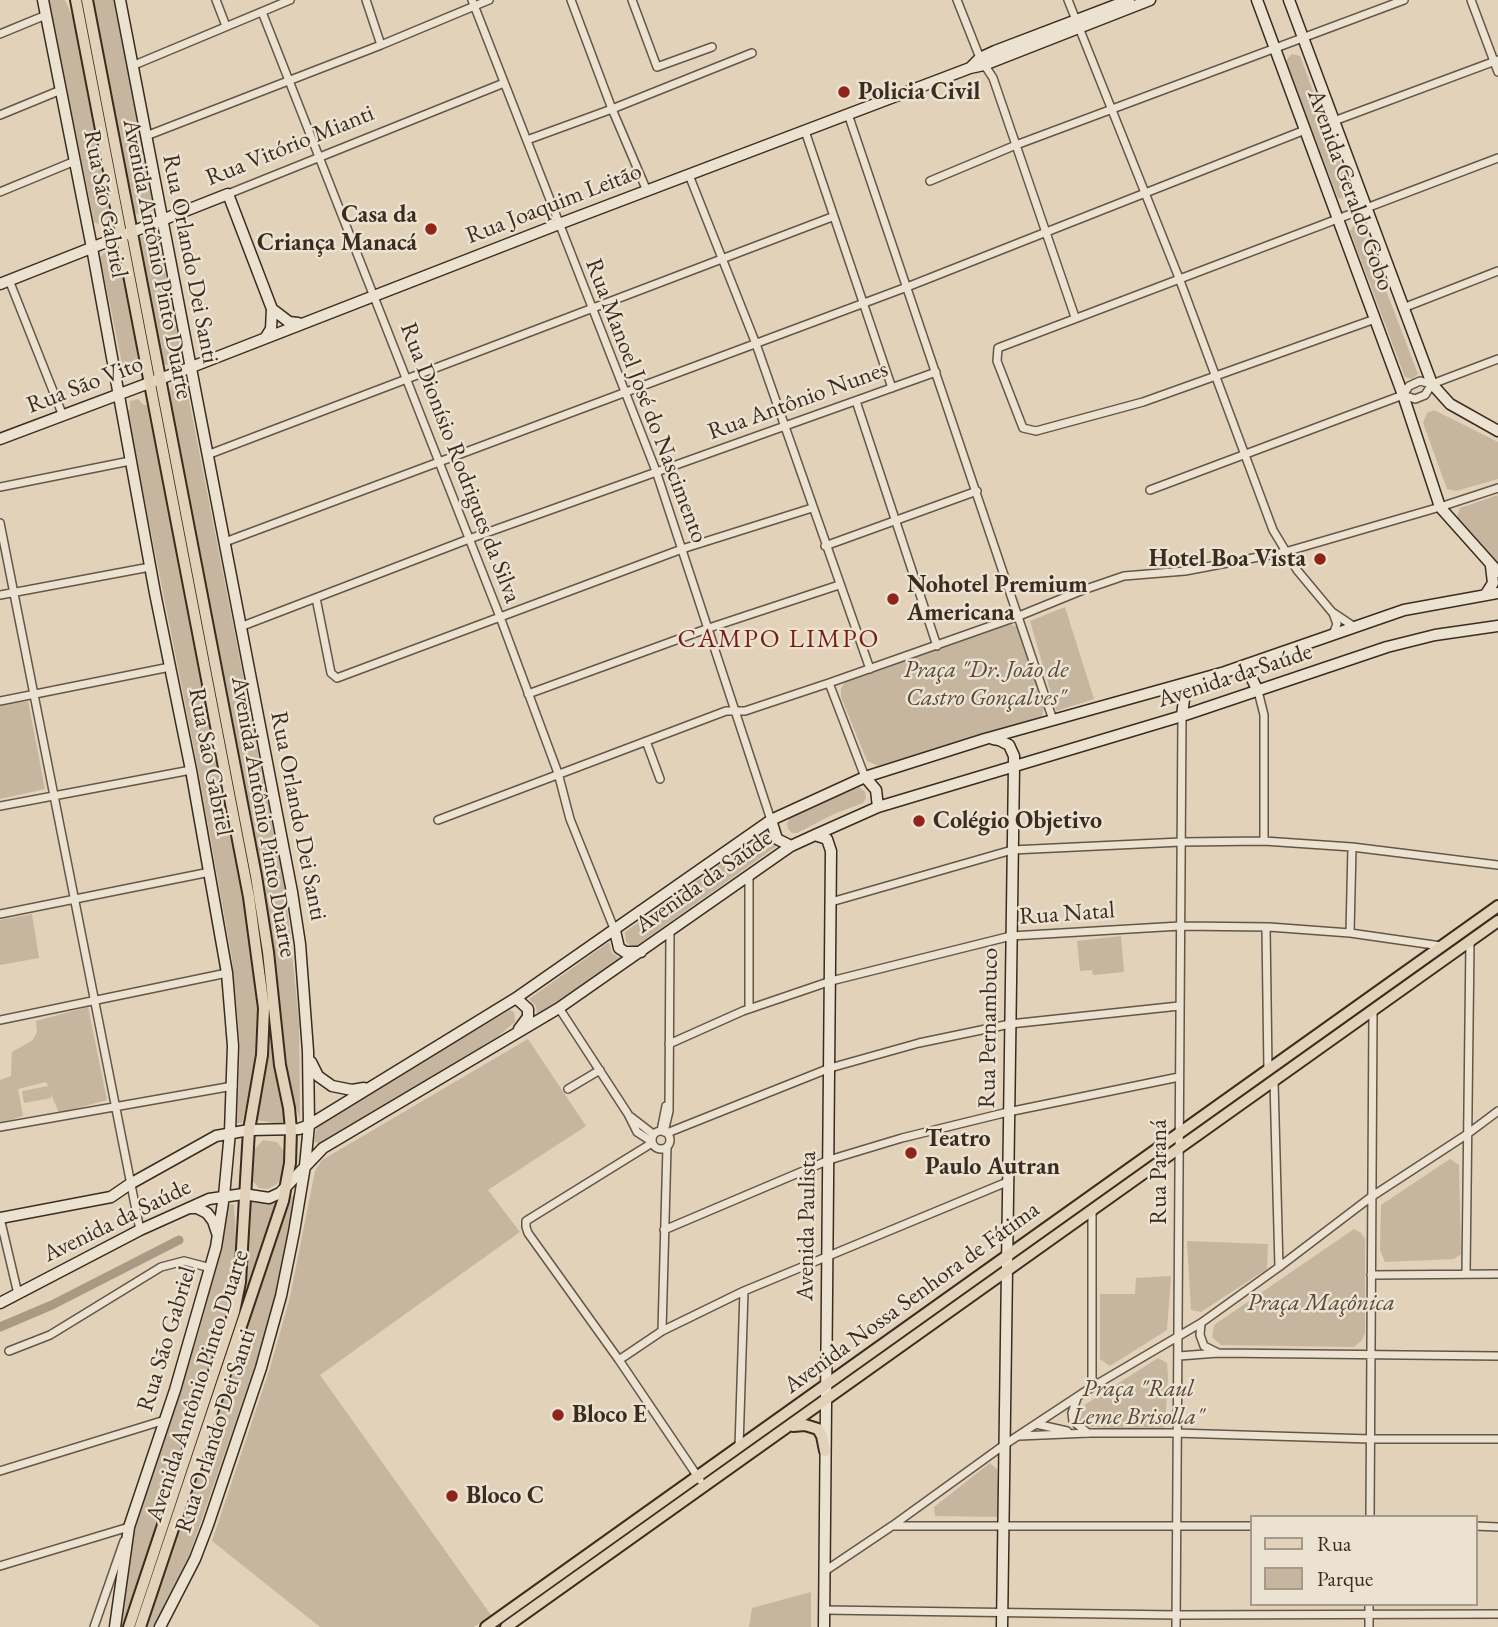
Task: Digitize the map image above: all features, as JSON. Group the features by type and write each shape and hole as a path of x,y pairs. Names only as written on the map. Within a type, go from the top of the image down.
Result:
{"main road":[{"name":"Rua São Gabriel","path":"43,0 210,872 227,973 233,1046 233,1086 224,1196 211,1268 165,1420 128,1527 115,1627"},
{"name":"Avenida Antônio Pinto Duarte","path":"76,0 127,234"},
{"name":"Avenida Antônio Pinto Duarte","path":"86,0 249,897 264,1009 262,1046 249,1130 240,1274 234,1312 129,1627"},
{"name":"Rua Orlando Dei Santi","path":"120,0 296,915 308,1051 309,1125 286,1271 261,1368 208,1525 195,1559 160,1627"},
{"path":"1078,24 1129,0"},
{"path":"982,62 1078,24 1150,0"},
{"name":"Avenida Geraldo Gobo","path":"1257,0 1403,395 1440,507"},
{"name":"Avenida Geraldo Gobo","path":"1289,0 1432,384"},
{"name":"Rua Joaquim Leitão","path":"301,323 982,62"},
{"name":"Rua Vitório Mianti","path":"4,282 228,194"},
{"path":"228,194 272,309 271,329 266,337"},
{"path":"272,309 289,322 301,323"},
{"name":"Rua São Vito","path":"0,439 118,396 301,323"},
{"name":"Avenida Antônio Pinto Duarte","path":"140,1627 279,1214 290,1163 291,1130 278,1057 268,952 256,876 154,382"},
{"path":"1432,384 1450,404 1498,431"},
{"path":"1440,507 1494,569 1493,583 1486,594"},
{"name":"Avenida da Saúde","path":"0,1218 111,1197 204,1141 230,1132 291,1130 309,1125 516,999 771,820 865,776 985,739 1238,668 1404,610 1498,593"},
{"name":"Avenida da Saúde","path":"0,1303 186,1209 224,1196 243,1194 269,1198 285,1189 323,1148 559,1009 791,846 815,835 878,807 1182,716 1387,647 1435,635 1498,626"},
{"path":"1238,668 1250,675 1258,691"},
{"path":"1182,716 1188,690 1220,678 1225,672"},
{"path":"985,739 999,740 1009,745 1014,756 1014,766"},
{"name":"Rua Pernambuco","path":"1002,1627 1014,766"},
{"path":"865,776 876,789 878,807"},
{"path":"771,820 777,839 791,846"},
{"name":"Avenida Paulista","path":"815,835 827,839 830,846 831,902 824,1627"},
{"name":"Avenida Nossa Senhora de Fátima","path":"486,1627 1498,905"},
{"name":"Avenida Nossa Senhora de Fátima","path":"506,1627 1498,921"},
{"path":"615,930 619,948 625,952 643,952"},
{"path":"514,1035 528,1017 528,1009 516,999"},
{"path":"308,1051 313,1069 332,1086 352,1090 375,1084"},
{"path":"186,1209 197,1208 207,1213 215,1225 217,1238"},
{"path":"787,1428 796,1425 812,1426 822,1436 825,1451"}],"street":[{"path":"215,0 226,26"},
{"path":"132,66 290,0"},
{"path":"366,0 381,45"},
{"path":"146,136 381,45 473,3 489,0"},
{"path":"571,0 612,109 647,191"},
{"path":"632,0 657,67 712,47"},
{"path":"957,0 982,62 993,78 1075,317"},
{"path":"1068,0 1179,278 1273,530 1285,552 1332,612 1338,624 1333,634"},
{"path":"930,181 1016,145 1404,0"},
{"path":"1471,0 1498,72"},
{"name":"Rua Manoel José do Nascimento","path":"473,3 656,471 771,820"},
{"name":"Rua Dionísio Rodrigues da Silva","path":"262,12 500,617 558,773 568,813 615,930"},
{"path":"0,34 46,16"},
{"path":"527,140 752,53"},
{"path":"1334,121 1496,61"},
{"name":"Rua Vitório Mianti","path":"228,194 504,83"},
{"path":"0,115 61,90"},
{"path":"848,114 1053,720"},
{"path":"225,542 907,287 1305,130"},
{"path":"805,131 892,388"},
{"path":"1375,319 1130,406 1037,431 1023,428 997,361 998,348 1498,158"},
{"path":"0,192 75,161"},
{"path":"689,175 756,344 870,669"},
{"path":"207,455 832,217"},
{"path":"1403,308 1498,271"},
{"path":"4,282 63,416"},
{"path":"1150,490 1403,395 1409,386 1420,381 1432,384 1498,359"},
{"name":"Rua Antônio Nunes","path":"240,627 469,539 936,372"},
{"path":"1403,395 1415,399 1426,394 1432,384"},
{"path":"856,401 937,646"},
{"path":"0,487 130,461"},
{"path":"438,820 726,711 745,711 829,683 1124,576 1185,571 1285,552 1498,488"},
{"path":"825,546 977,491"},
{"path":"316,598 331,673 337,678 344,677 682,550 813,508"},
{"path":"0,523 140,1230"},
{"path":"0,595 150,567"},
{"path":"528,694 709,628 839,585"},
{"path":"1332,612 1353,626"},
{"path":"0,701 170,667"},
{"path":"829,683 865,776"},
{"path":"1258,691 1264,715 1264,841"},
{"name":"Rua Paraná","path":"1176,1627 1182,716"},
{"path":"646,741 660,779"},
{"path":"0,806 191,770"},
{"path":"831,902 1012,850 1264,841 1352,847 1498,865"},
{"path":"1350,933 1352,847"},
{"path":"0,914 210,872"},
{"path":"749,876 749,1009"},
{"name":"Rua Natal","path":"669,1044 749,1009 831,981 1011,936 1180,926 1266,927 1350,933 1441,946"},
{"path":"1266,927 1268,1071"},
{"path":"662,1331 666,1180 657,1144 668,1117 670,932"},
{"path":"1466,1273 1470,941"},
{"path":"0,1020 227,973"},
{"path":"664,1132 830,1068 919,1043 1010,1024 1179,1006"},
{"path":"559,1009 639,1135 657,1144"},
{"path":"1370,1515 1373,1012"},
{"path":"568,1089 600,1070"},
{"path":"664,1230 829,1160 902,1138 1008,1112 1179,1077"},
{"path":"1274,1082 1279,1267"},
{"path":"0,1127 233,1086"},
{"path":"825,1571 1004,1444 1092,1387 1201,1323 1371,1197 1498,1111"},
{"path":"664,1132 670,1142 657,1144 622,1161 526,1221 528,1233 619,1360 704,1486"},
{"path":"619,1360 662,1331 744,1291 1007,1182"},
{"path":"1092,1211 1092,1387"},
{"path":"0,1218 18,1294"},
{"path":"9,1351 50,1335 161,1266 184,1261 211,1268"},
{"path":"1371,1275 1498,1274"},
{"path":"739,1447 744,1291"},
{"path":"1201,1323 1200,1335 1204,1346 1218,1353"},
{"path":"1178,1356 1218,1353 1498,1356"},
{"path":"1077,1398 1072,1413 1073,1421 1089,1433"},
{"path":"0,1471 165,1420"},
{"path":"1036,1424 1089,1433"},
{"path":"1017,1436 1177,1433 1370,1439 1498,1439"},
{"path":"892,1526 1250,1526"},
{"path":"0,1566 128,1527"},
{"name":"Rua São Gabriel","path":"94,1627 128,1527"},
{"path":"1477,1527 1498,1527"},
{"path":"1369,1606 1369,1627"},
{"path":"824,1611 1176,1615 1498,1614"}],"green space":[{"path":"49,0 65,0 76,25 113,213 109,223 101,225 94,222"},
{"path":"91,0 114,0 154,209 149,214 133,212"},
{"path":"1292,54 1300,56 1351,193 1344,199 1338,198 1286,63"},
{"path":"1355,224 1361,225 1418,374 1412,379 1405,377 1350,231"},
{"path":"154,234 159,237 181,353 174,362 167,365 162,363 138,238"},
{"path":"119,248 141,371 129,374 124,373 100,257"},
{"path":"180,381 184,390 187,390 286,894 299,1022 300,1119 289,1088 166,397 169,396 172,384"},
{"path":"138,399 147,405 246,898 259,1009 256,1065 242,1123 237,1123 240,1045 232,959 198,769 127,411 130,409 130,401"},
{"path":"1434,410 1498,442 1498,479 1456,491 1447,489 1423,423 1427,413"},
{"path":"1498,495 1498,566 1456,519 1460,508"},
{"path":"1065,607 1094,699 1056,711 1030,621"},
{"name":"Praça \"Dr. João de Castro Gonçalves\"","path":"1010,624 1018,627 1045,704 1042,716 879,766 867,761 841,697 845,682"},
{"path":"28,701 45,789 0,799 0,706"},
{"path":"859,787 865,792 863,803 797,833 788,829 790,818 837,794"},
{"path":"767,831 768,839 777,846 636,946 626,941 625,932"},
{"path":"32,914 39,958 0,965 0,920"},
{"path":"1121,936 1124,972 1093,975 1092,970 1080,971 1077,941"},
{"path":"609,942 612,953 621,959 537,1015 536,1006 529,999"},
{"path":"88,1007 107,1100 59,1113 51,1094 51,1098 24,1103 22,1091 48,1086 46,1082 18,1089 23,1116 0,1123 0,1080 11,1076 12,1052 33,1040 37,1032 36,1021"},
{"path":"510,1010 514,1012 515,1022 497,1037 320,1144 314,1142 317,1124"},
{"path":"269,1032 285,1119 281,1124 255,1120 266,1065"},
{"path":"528,1039 586,1126 488,1190 520,1232 320,1375 491,1615 474,1627 320,1627 212,1541 270,1368 290,1297 315,1171 322,1160"},
{"path":"263,1140 277,1142 284,1151 281,1179 268,1189 259,1188 251,1179 253,1151"},
{"path":"1450,1159 1459,1165 1461,1254 1454,1259 1385,1262 1380,1250 1381,1205"},
{"path":"291,1196 294,1196 289,1232 276,1295 255,1366 189,1556 154,1627 144,1627 266,1263"},
{"path":"251,1200 259,1203 274,1202 276,1205 241,1309 247,1204"},
{"path":"228,1204 234,1205 237,1254 230,1308 124,1627 120,1627 135,1524 198,1335 218,1260"},
{"name":"Praça Maçônica","path":"1354,1229 1365,1239 1365,1333 1354,1347 1221,1345 1212,1337 1214,1325"},
{"path":"1187,1241 1268,1244 1267,1269 1201,1312 1191,1310"},
{"path":"1171,1276 1167,1330 1110,1366 1100,1359 1100,1294 1135,1294 1136,1278"},
{"name":"Praça \"Raul Leme Brisolla\"","path":"1158,1358 1167,1363 1168,1376 1165,1427 1162,1433 1083,1426 1075,1417 1078,1409"},
{"path":"990,1463 997,1469 999,1517 935,1516 934,1507"},
{"path":"811,1592 811,1627 749,1627 752,1608"}],"waterway":[{"path":"0,1327 52,1305 179,1240"}],"place":[{"name":"Policia Civil","path":"844,92"},
{"name":"Casa da Criança Manacá","path":"431,229"},
{"name":"Hotel Boa Vista","path":"1320,559"},
{"name":"Nohotel Premium Americana","path":"893,599"},
{"name":"Colégio Objetivo","path":"919,821"},
{"name":"Teatro Paulo Autran","path":"911,1153"},
{"name":"Bloco E","path":"558,1415"},
{"name":"Bloco C","path":"452,1496"}],"district":[{"name":"CAMPO LIMPO","path":"779,640"}]}
